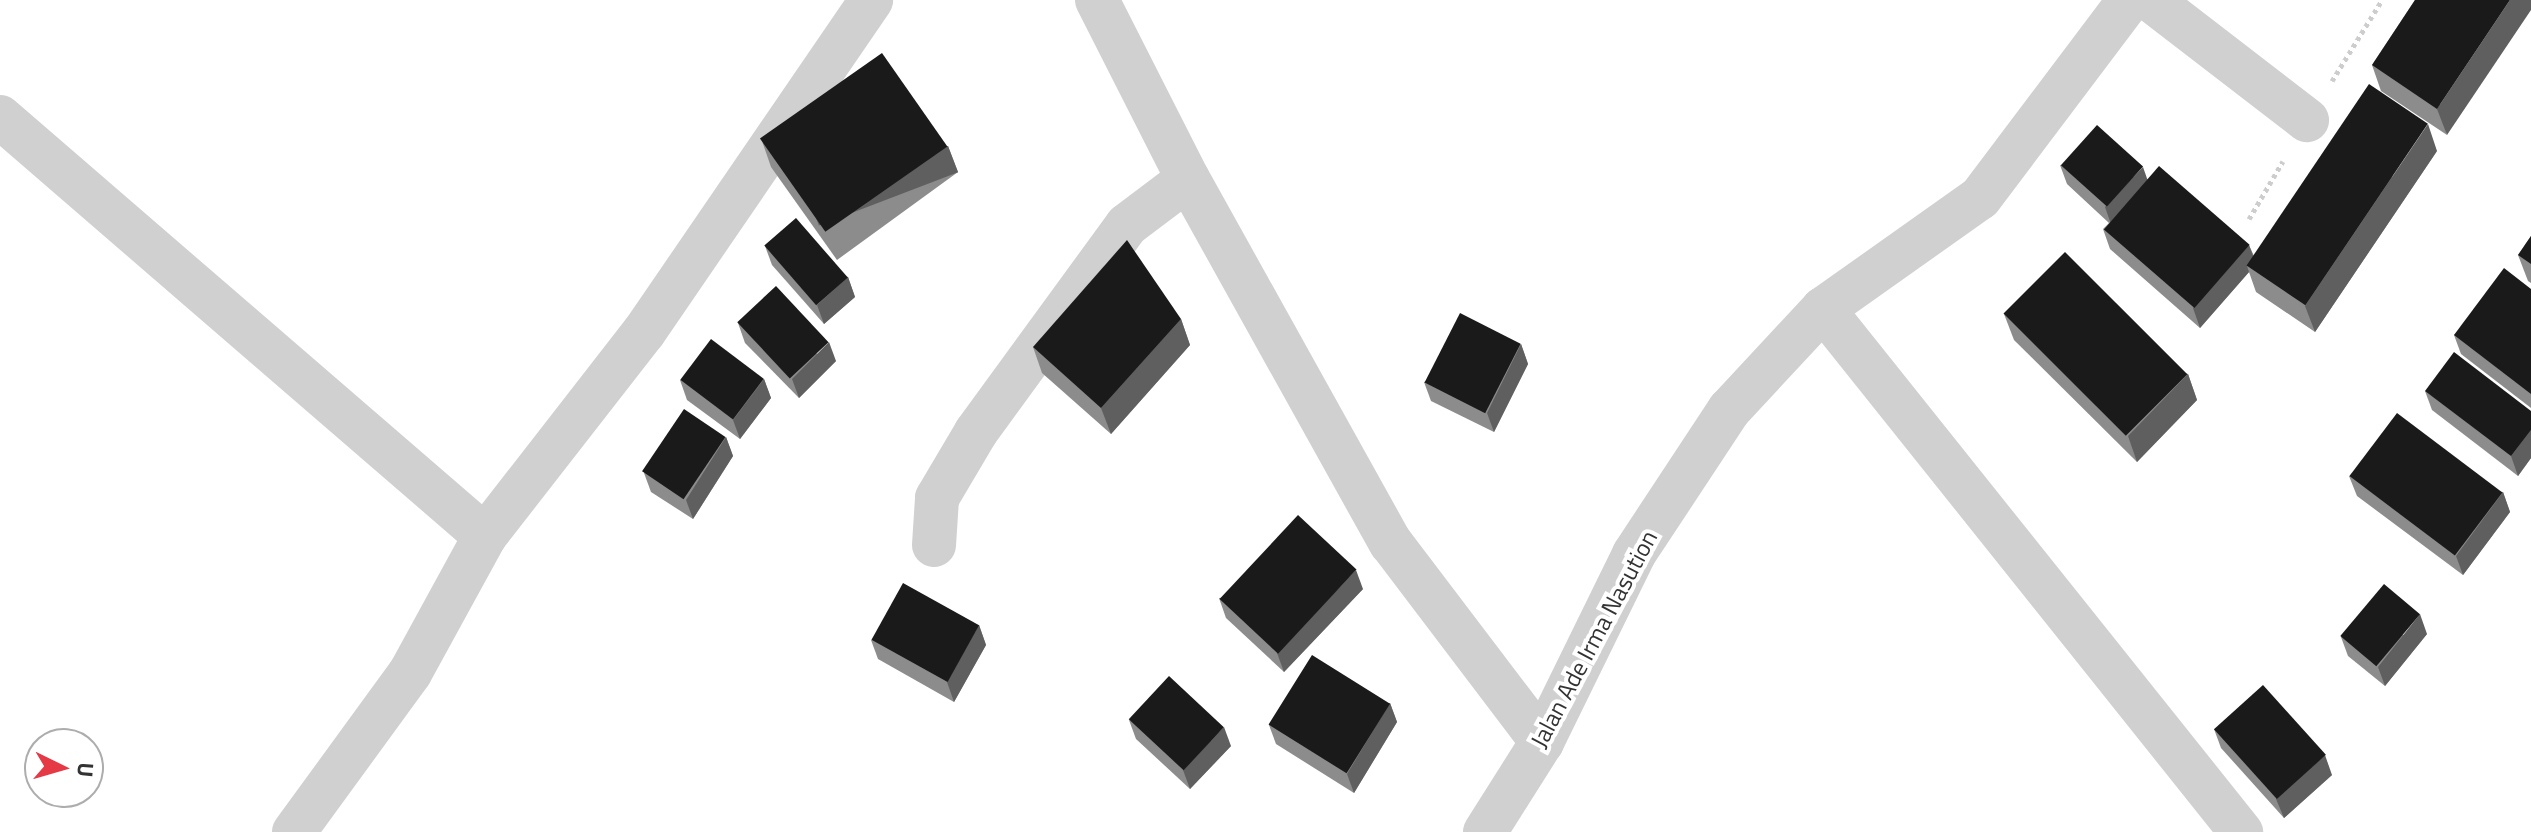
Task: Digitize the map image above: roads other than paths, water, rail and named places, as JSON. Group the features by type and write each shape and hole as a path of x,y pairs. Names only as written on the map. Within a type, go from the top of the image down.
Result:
{"street":[{"path":"294,832 410,673 485,536 644,332 871,0"},
{"path":"1097,0 1188,179 1391,543 1542,742"},
{"name":"Jalan Ade Irma Nasution","path":"1485,832 1542,742 1634,554 1729,410 1823,309 1980,198 2129,0"},
{"path":"2151,0 2307,120"},
{"path":"0,117 485,536"},
{"path":"934,545 937,498 976,432 1127,225 1188,179"},
{"path":"1823,309 2241,832"}]}
